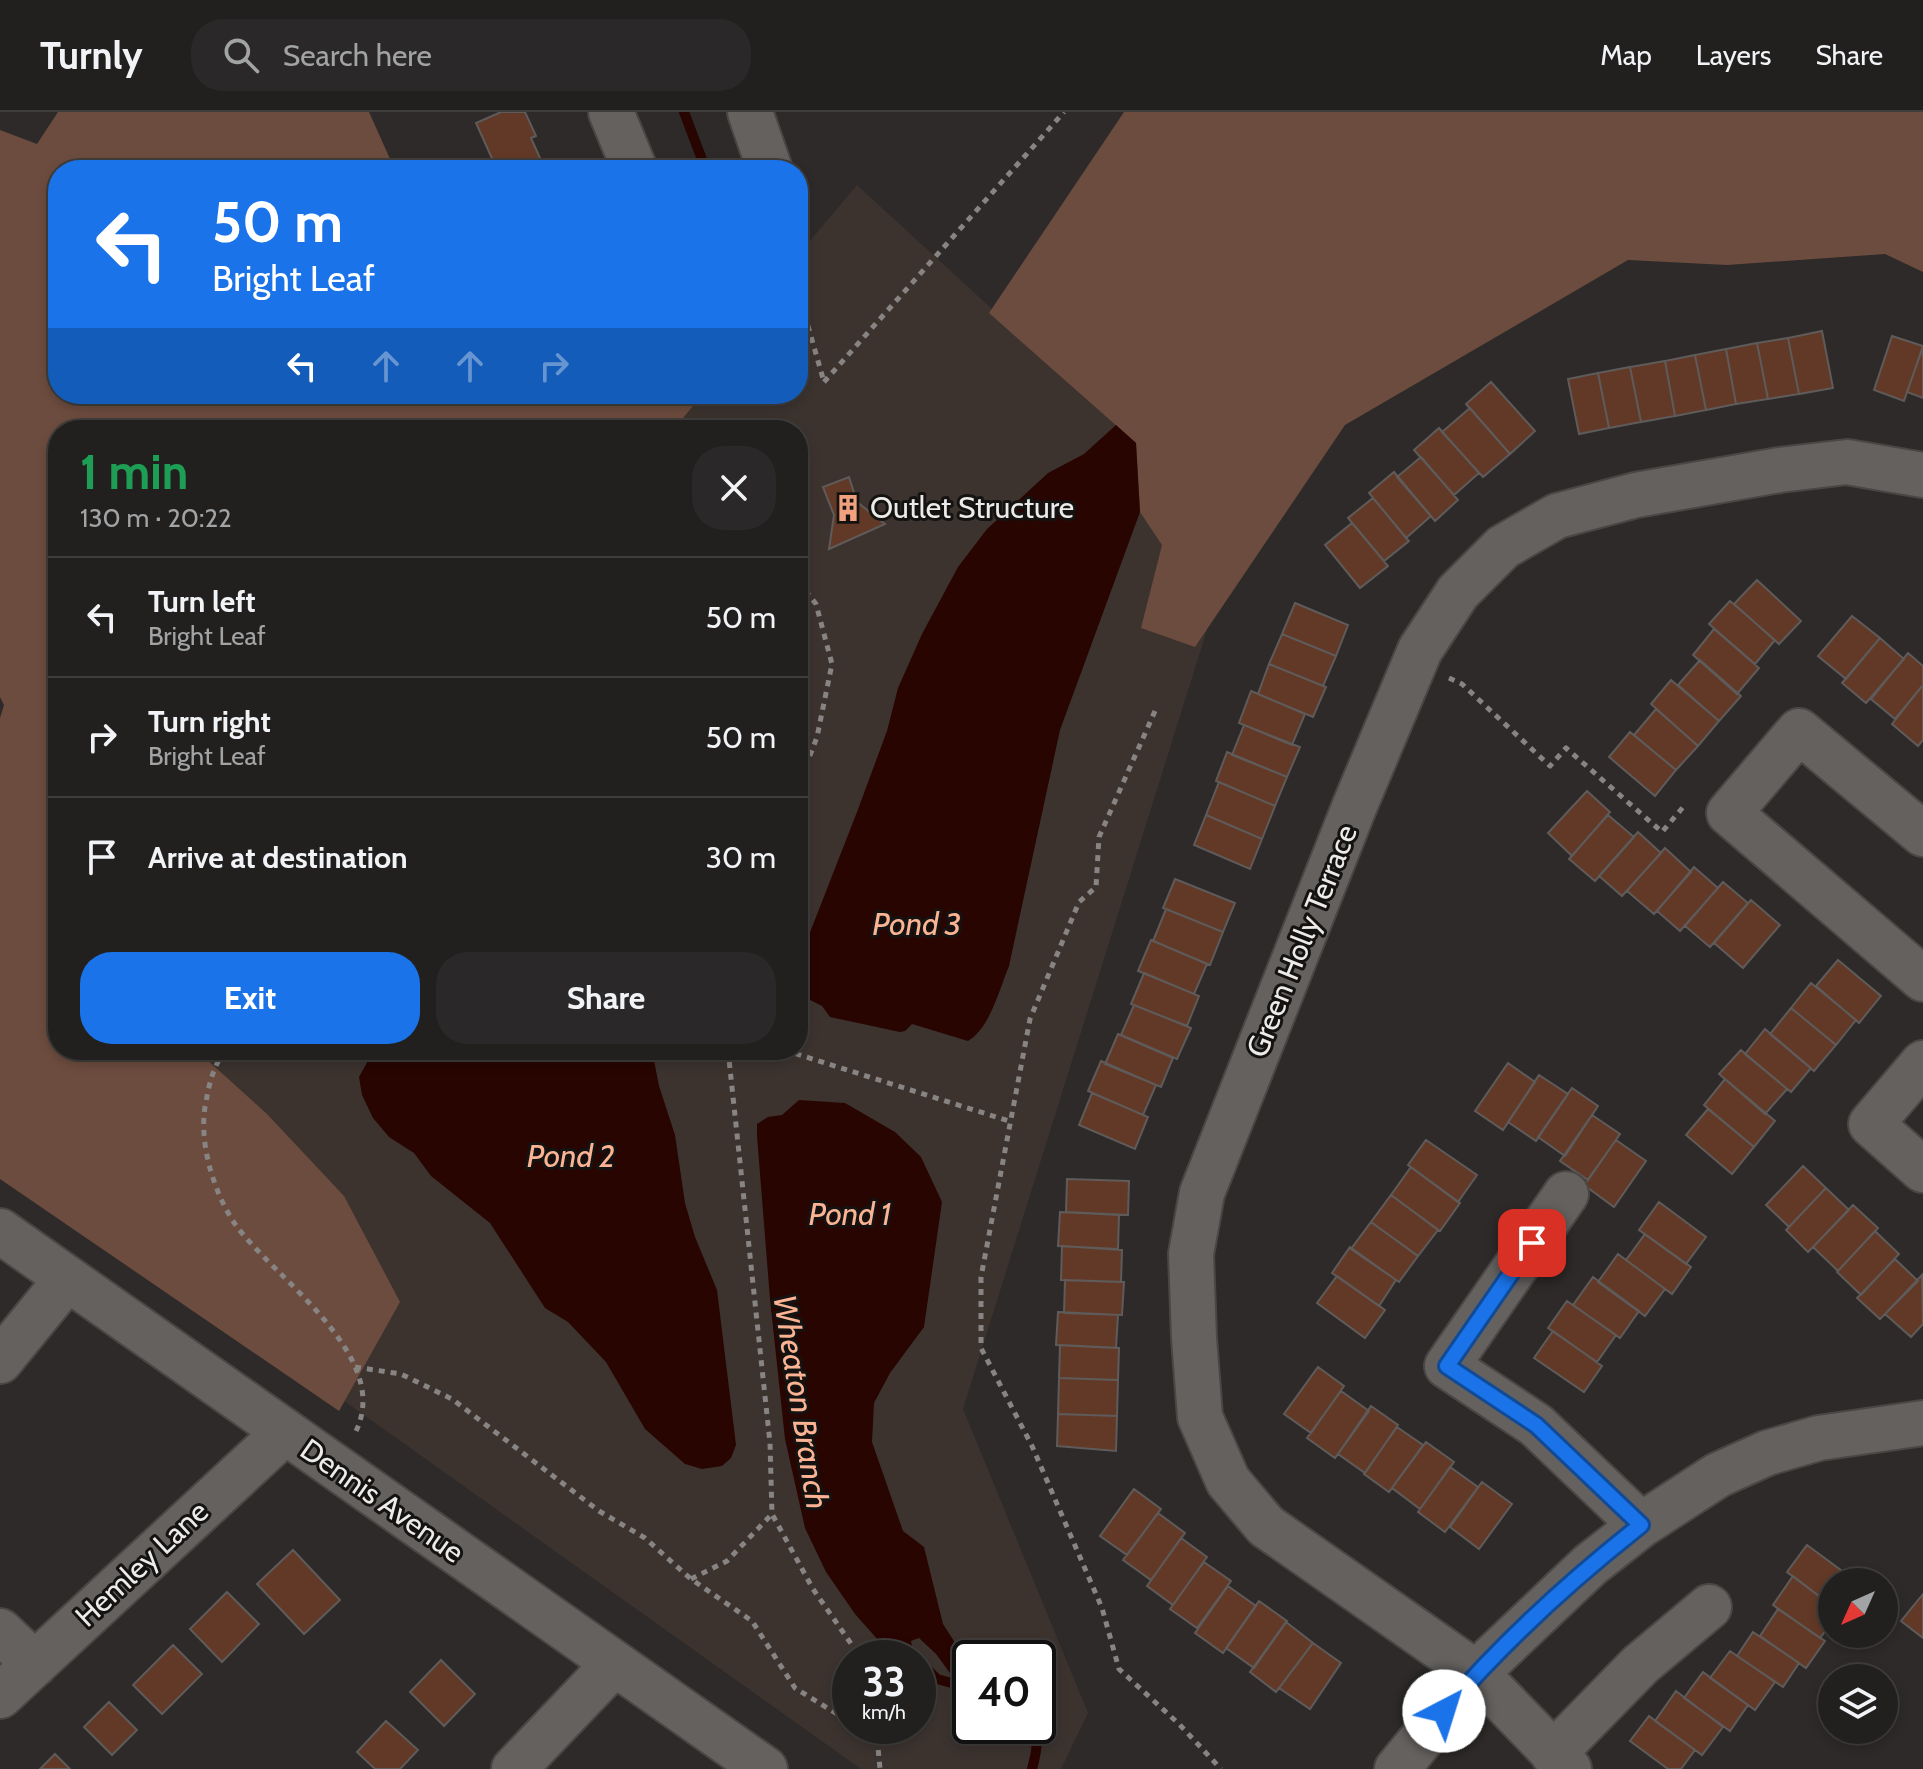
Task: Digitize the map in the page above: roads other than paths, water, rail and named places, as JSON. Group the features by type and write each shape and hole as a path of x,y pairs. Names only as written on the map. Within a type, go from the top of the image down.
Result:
{"street":[{"path":"611,112 631,160"},
{"path":"750,112 767,160"},
{"name":"Green Holly Terrace","path":"1561,1762 1476,1673 1266,1526 1228,1481 1200,1417 1191,1254 1202,1193 1355,805 1420,650 1458,592 1503,547 1557,516 1636,495 1780,470 1847,462 1923,475"},
{"path":"1923,834 1799,731 1729,813 1923,979"},
{"path":"1923,1063 1871,1124 1923,1170"},
{"path":"1566,1194 1447,1366 1536,1425 1641,1525"},
{"name":"Dennis Avenue","path":"0,1231 765,1769"},
{"path":"0,1361 67,1279"},
{"path":"1397,1769 1476,1673 1590,1565 1641,1525 1718,1475 1767,1453 1819,1438 1923,1423"},
{"name":"Hemley Lane","path":"0,1696 284,1433"},
{"path":"1561,1762 1640,1665 1709,1607"},
{"path":"0,1631 35,1664"},
{"path":"514,1769 614,1664"}],"water":[{"name":"Pond 3","path":"1116,425 1136,443 1140,512 1060,730 1009,966 993,1008 976,1035 968,1041 912,1024 900,1032 830,1017 822,1006 808,999 808,937 887,731 898,688 922,634 958,567 987,529 1048,473 1084,454"},
{"name":"Pond 2","path":"368,1060 654,1060 675,1135 685,1203 717,1290 736,1445 731,1458 722,1466 702,1469 685,1464 645,1429 606,1362 568,1322 545,1308 490,1223 431,1176 414,1153 389,1137 373,1118 362,1095 359,1077"},
{"name":"Pond 1","path":"799,1100 845,1103 895,1132 921,1157 942,1202 924,1327 890,1373 874,1403 872,1442 903,1531 924,1547 943,1624 953,1640 952,1676 936,1654 936,1640 878,1640 855,1614 826,1572 805,1528 785,1439 757,1136 757,1124 768,1117 782,1115"}],"waterway":[{"name":"Wheaton Branch","path":"684,112 702,160"},
{"name":"Wheaton Branch","path":"936,1678 952,1683"},
{"name":"Wheaton Branch","path":"1032,1769 1036,1744"}],"place":[{"name":"Outlet Structure","path":"848,508"}]}
